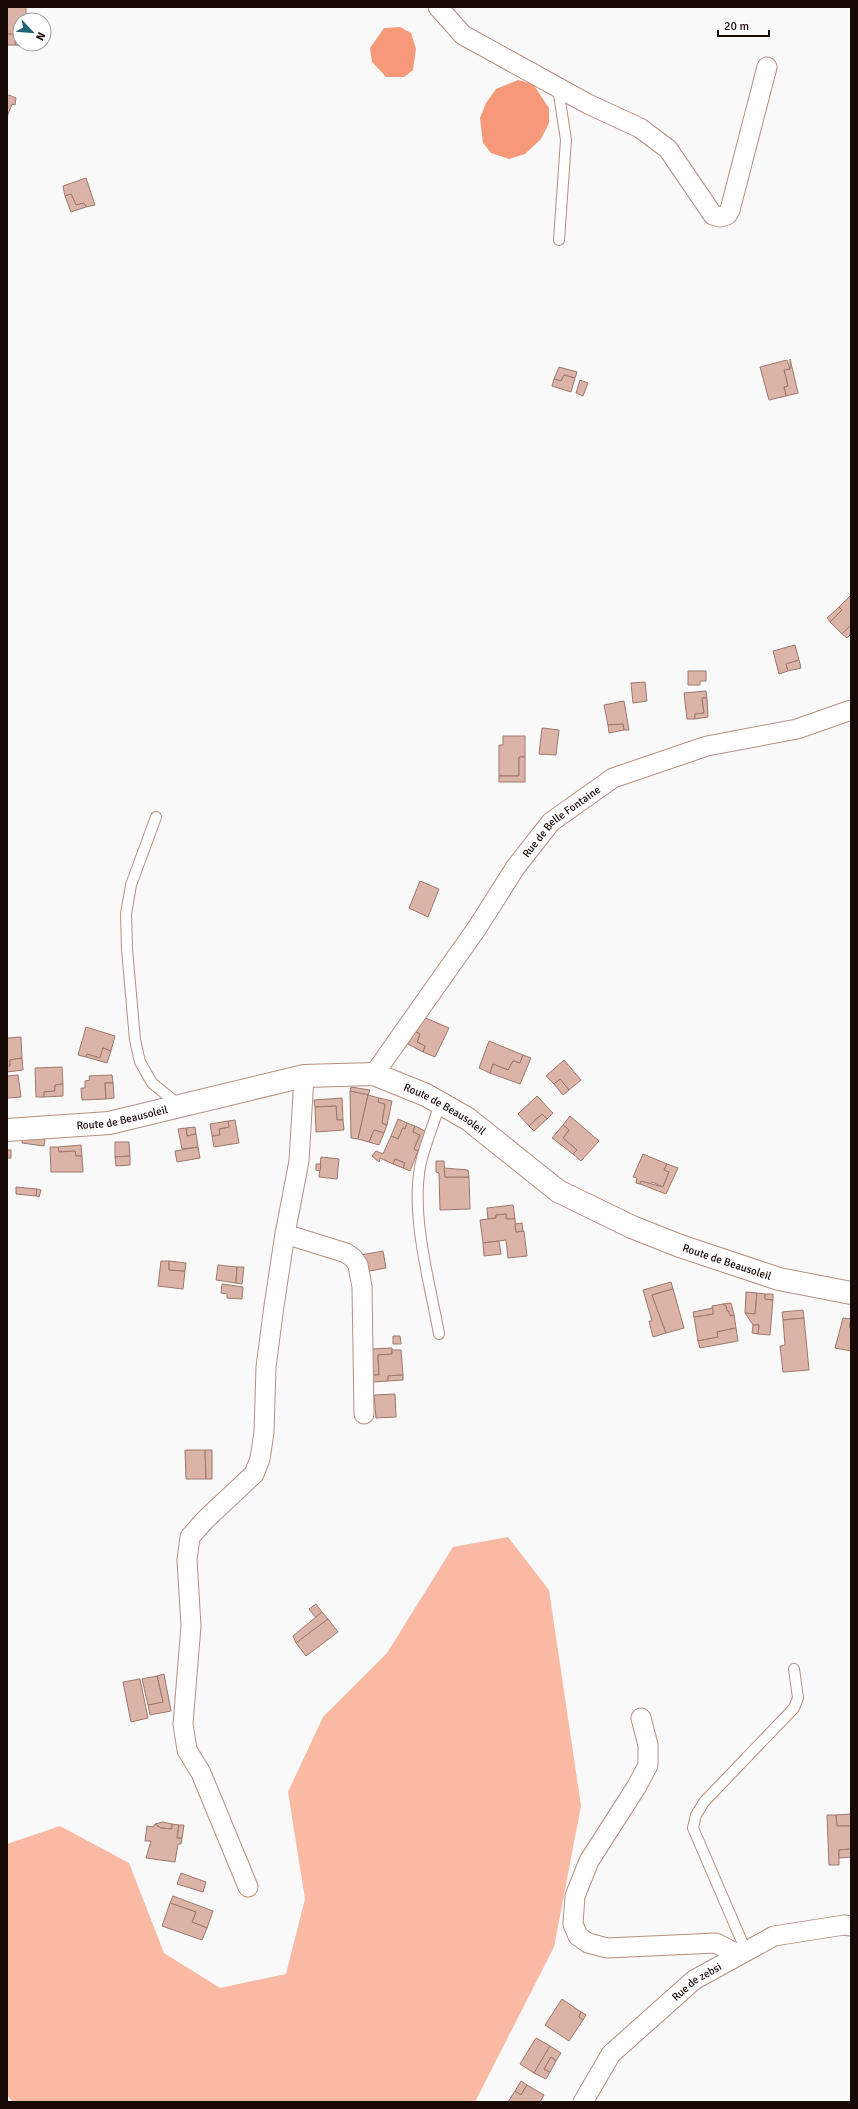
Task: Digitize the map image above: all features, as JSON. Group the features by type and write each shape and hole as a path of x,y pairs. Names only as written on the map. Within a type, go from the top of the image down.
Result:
{"street":[{"path":"438,7 463,35 588,104 640,128 668,149 713,215 720,217 727,215 730,210 767,67"},
{"name":"Rue de Belle Fontaine","path":"374,1074 477,928 515,868 551,822 613,778 708,746 797,729 851,710"},
{"name":"Route de Beausoleil","path":"7,1130 109,1124 304,1076 374,1074 426,1095 468,1119 558,1191 632,1228 680,1246 779,1279 851,1293"},
{"path":"248,1887 200,1773 187,1750 183,1724 191,1626 187,1560 190,1537 205,1520 254,1474 260,1459 264,1432 266,1367 285,1234 299,1161 304,1076"},
{"path":"285,1234 346,1253 353,1258 358,1265 362,1287 364,1414"},
{"path":"642,1718 648,1745 648,1765 637,1786 589,1861 576,1896 572,1924 578,1936 588,1943 607,1948 716,1943 742,1953"},
{"name":"Rue de zebsi","path":"583,2102 611,2054 694,1980 774,1936 844,1925 851,1926"}],"lane":[{"path":"558,88 566,140 560,240"},
{"path":"156,817 131,885 126,914 127,949 135,1040 140,1062 152,1083 182,1107"},
{"path":"439,1334 419,1224 418,1192 420,1167 440,1103"},
{"path":"742,1953 693,1828 696,1815 704,1802 794,1708 798,1698 794,1669"}],"shaded area":[{"path":"400,27 411,33 416,49 413,70 404,77 386,77 372,62 370,48 384,28"},
{"path":"518,80 533,84 549,108 549,123 541,139 525,154 509,159 491,153 483,143 480,118 486,103 496,89"},
{"path":"508,1537 549,1590 581,1806 554,1947 475,2102 13,2102 7,2095 7,1844 60,1826 129,1863 164,1953 220,1988 286,1974 305,1899 288,1792 323,1717 387,1653 453,1547"}],"building":[{"path":"7,7 26,7 26,12 12,12 12,34 7,34"},
{"path":"7,34 12,34 12,45 7,45"},
{"path":"9,95 16,98 15,105 12,104 7,117 7,96"},
{"path":"86,178 95,205 86,207 84,203 76,205 71,194 65,196 63,186"},
{"path":"71,194 76,205 84,203 86,207 71,212 65,196"},
{"path":"790,359 798,393 786,396 784,387 788,386 784,370 790,369"},
{"path":"787,360 790,369 784,370 788,386 784,387 786,396 769,400 760,367"},
{"path":"559,367 577,372 575,378 564,375 561,381 554,379"},
{"path":"564,375 575,378 571,392 552,386 554,379 561,381"},
{"path":"580,380 588,383 583,396 576,393"},
{"path":"851,595 851,625 842,634 830,622 842,610 839,607"},
{"path":"839,607 842,610 830,622 827,618"},
{"path":"851,625 851,634 847,638 842,634"},
{"path":"795,645 799,660 786,664 788,671 779,674 773,651"},
{"path":"799,660 801,668 788,671 786,664"},
{"path":"688,671 706,671 706,681 700,681 700,685 688,685"},
{"path":"645,682 647,701 633,703 631,683"},
{"path":"706,691 707,698 702,698 704,713 695,714 695,719 687,719 684,693"},
{"path":"702,698 707,698 708,717 695,719 695,714 704,713"},
{"path":"624,701 629,730 624,730 623,724 608,725 604,705"},
{"path":"623,724 624,730 609,733 608,725"},
{"path":"542,728 559,730 556,755 539,754"},
{"path":"503,736 525,736 525,757 519,757 519,776 499,776 499,745 503,745"},
{"path":"519,757 525,757 525,782 499,782 499,776 519,776"},
{"path":"420,881 439,889 428,917 409,908"},
{"path":"421,1016 449,1028 435,1057 423,1052 425,1046 417,1042 420,1034 414,1031"},
{"path":"86,1027 115,1036 111,1051 103,1048 100,1058 87,1054 86,1057 78,1055"},
{"path":"414,1031 420,1034 417,1042 425,1046 423,1052 408,1044"},
{"path":"21,1037 22,1058 10,1060 10,1066 7,1066 7,1038"},
{"path":"489,1041 523,1055 520,1063 513,1061 508,1070 493,1064 490,1073 479,1068"},
{"path":"103,1048 111,1051 107,1063 86,1057 87,1054 100,1058"},
{"path":"523,1055 531,1058 520,1084 490,1073 493,1064 508,1070 513,1061 520,1063"},
{"path":"22,1058 23,1070 7,1072 7,1066 10,1066 10,1060"},
{"path":"564,1060 581,1080 569,1090 560,1079 554,1084 546,1076"},
{"path":"62,1067 63,1084 55,1085 55,1091 44,1092 44,1097 36,1097 35,1068"},
{"path":"18,1075 21,1097 7,1098 7,1076"},
{"path":"112,1075 113,1083 105,1083 106,1099 82,1100 81,1088 85,1088 85,1081 90,1080 89,1076"},
{"path":"560,1079 569,1090 563,1095 554,1084"},
{"path":"105,1083 113,1083 114,1098 106,1099"},
{"path":"63,1084 63,1096 44,1097 44,1092 55,1091 55,1085"},
{"path":"351,1087 370,1090 368,1095 350,1091"},
{"path":"350,1091 368,1095 358,1139 351,1138"},
{"path":"368,1095 379,1098 378,1102 385,1104 382,1123 387,1125 384,1133 374,1130 369,1142 358,1139"},
{"path":"537,1096 553,1113 547,1119 542,1114 529,1126 518,1114"},
{"path":"342,1098 343,1120 337,1120 336,1106 315,1107 314,1100"},
{"path":"379,1098 392,1101 387,1125 382,1123 385,1104 378,1102"},
{"path":"336,1106 337,1120 343,1120 344,1130 316,1132 315,1107"},
{"path":"542,1114 547,1119 534,1131 529,1126"},
{"path":"570,1116 599,1141 581,1161 573,1154 577,1150 563,1138 569,1130 563,1125"},
{"path":"398,1119 407,1123 398,1139 391,1136"},
{"path":"235,1120 239,1143 214,1147 212,1136 220,1135 219,1129 229,1127 228,1121"},
{"path":"228,1121 229,1127 219,1129 220,1135 212,1136 210,1124"},
{"path":"407,1123 415,1126 413,1132 420,1135 414,1149 418,1151 410,1171 403,1168 405,1163 395,1159 393,1164 380,1158 379,1162 372,1156 376,1151 383,1154 391,1136 398,1139"},
{"path":"563,1125 569,1130 563,1138 577,1150 573,1154 552,1138"},
{"path":"415,1126 427,1132 418,1151 414,1149 420,1135 413,1132"},
{"path":"195,1127 196,1134 187,1136 186,1128"},
{"path":"186,1128 187,1136 196,1134 198,1147 182,1149 178,1129"},
{"path":"374,1130 384,1133 379,1145 369,1142"},
{"path":"23,1136 45,1139 44,1146 22,1143"},
{"path":"115,1142 129,1142 130,1156 115,1157"},
{"path":"81,1145 82,1156 76,1156 75,1151 59,1152 58,1147"},
{"path":"50,1147 58,1147 59,1152 75,1151 76,1156 82,1156 83,1172 51,1172"},
{"path":"198,1147 200,1158 177,1162 175,1151"},
{"path":"7,1150 11,1150 11,1158 7,1158"},
{"path":"643,1154 667,1164 664,1170 669,1172 663,1187 652,1182 650,1185 641,1181 640,1184 636,1183 637,1178 633,1177"},
{"path":"130,1156 130,1165 116,1166 115,1157"},
{"path":"321,1157 339,1159 337,1179 319,1177"},
{"path":"395,1159 405,1163 403,1168 393,1164"},
{"path":"436,1161 444,1161 445,1177 469,1177 470,1209 440,1210 439,1173 436,1172"},
{"path":"316,1164 321,1164 320,1171 316,1170"},
{"path":"667,1164 678,1168 666,1194 640,1184 641,1181 663,1187 669,1172 664,1170"},
{"path":"444,1168 468,1170 469,1177 445,1177"},
{"path":"16,1187 37,1189 36,1196 16,1194"},
{"path":"37,1189 41,1190 39,1197 36,1196"},
{"path":"513,1205 515,1219 506,1219 506,1214 496,1215 496,1218 488,1219 487,1208"},
{"path":"506,1214 506,1219 515,1219 516,1232 524,1231 527,1256 508,1258 506,1240 483,1243 480,1220 496,1218 496,1215"},
{"path":"522,1223 523,1231 516,1232 515,1224"},
{"path":"499,1241 501,1254 484,1256 483,1243"},
{"path":"383,1251 386,1268 364,1272 361,1255"},
{"path":"161,1261 169,1261 169,1270 185,1271 183,1289 158,1286"},
{"path":"169,1261 186,1263 185,1271 169,1270"},
{"path":"218,1265 237,1267 236,1283 216,1280"},
{"path":"237,1267 244,1267 242,1284 236,1283"},
{"path":"671,1282 673,1289 652,1295 666,1333 653,1337 649,1321 652,1321 643,1290"},
{"path":"222,1284 243,1287 242,1299 227,1298 227,1294 221,1293"},
{"path":"673,1289 684,1328 666,1333 652,1295"},
{"path":"746,1292 757,1293 755,1314 745,1313"},
{"path":"757,1293 765,1294 765,1299 773,1300 770,1335 758,1334 759,1325 753,1325 745,1313 755,1314"},
{"path":"765,1294 773,1294 773,1300 765,1299"},
{"path":"731,1303 734,1315 730,1316 729,1311 727,1311 726,1306 723,1304"},
{"path":"723,1304 726,1306 727,1311 729,1311 730,1316 734,1315 736,1328 717,1332 718,1337 698,1341 694,1317 713,1314 712,1306"},
{"path":"713,1308 713,1314 694,1317 693,1312"},
{"path":"803,1310 804,1318 783,1320 782,1312"},
{"path":"804,1318 809,1370 783,1372 780,1346 785,1345 783,1320"},
{"path":"843,1318 851,1319 849,1327 851,1328 851,1351 835,1348"},
{"path":"753,1325 759,1325 758,1334 752,1333"},
{"path":"736,1328 738,1341 700,1348 698,1341 718,1337 717,1332"},
{"path":"393,1336 400,1336 401,1344 393,1344"},
{"path":"392,1348 392,1354 378,1355 379,1375 373,1375 371,1349"},
{"path":"392,1350 401,1350 403,1375 388,1376 388,1381 373,1382 373,1375 379,1375 378,1355 392,1354"},
{"path":"403,1375 403,1380 388,1381 388,1376"},
{"path":"395,1394 396,1417 376,1418 374,1395"},
{"path":"185,1450 205,1450 206,1479 186,1479"},
{"path":"205,1450 212,1450 212,1479 206,1479"},
{"path":"316,1604 322,1612 316,1618 309,1609"},
{"path":"322,1612 328,1619 296,1643 293,1636"},
{"path":"328,1619 338,1632 306,1656 296,1643"},
{"path":"164,1674 171,1711 150,1715 148,1705 163,1702 157,1676"},
{"path":"157,1676 163,1702 148,1705 142,1679"},
{"path":"140,1679 148,1718 131,1722 123,1682"},
{"path":"851,1814 851,1826 837,1826 836,1815"},
{"path":"827,1815 836,1815 837,1826 851,1826 851,1849 839,1850 839,1865 829,1865"},
{"path":"163,1822 172,1824 172,1829 161,1828 155,1824"},
{"path":"155,1824 161,1828 172,1829 172,1824 179,1825 177,1838 182,1838 181,1844 178,1844 175,1862 146,1858 151,1841 145,1841 147,1826 153,1827"},
{"path":"179,1825 184,1825 182,1838 177,1838"},
{"path":"851,1849 851,1857 839,1858 839,1850"},
{"path":"181,1873 206,1882 203,1892 177,1884"},
{"path":"173,1896 213,1911 207,1928 192,1922 196,1912 170,1903"},
{"path":"170,1903 196,1912 192,1922 207,1928 202,1940 162,1926"},
{"path":"562,1999 581,2012 579,2017 583,2020 569,2041 545,2025"},
{"path":"581,2012 586,2015 583,2020 579,2017"},
{"path":"536,2038 550,2046 534,2073 520,2064"},
{"path":"550,2046 561,2053 556,2061 551,2057 544,2069 550,2072 546,2079 534,2073"},
{"path":"551,2057 556,2061 550,2072 544,2069"},
{"path":"521,2081 527,2085 521,2095 515,2091"},
{"path":"527,2085 544,2095 540,2102 508,2102 515,2091 521,2095"}]}
